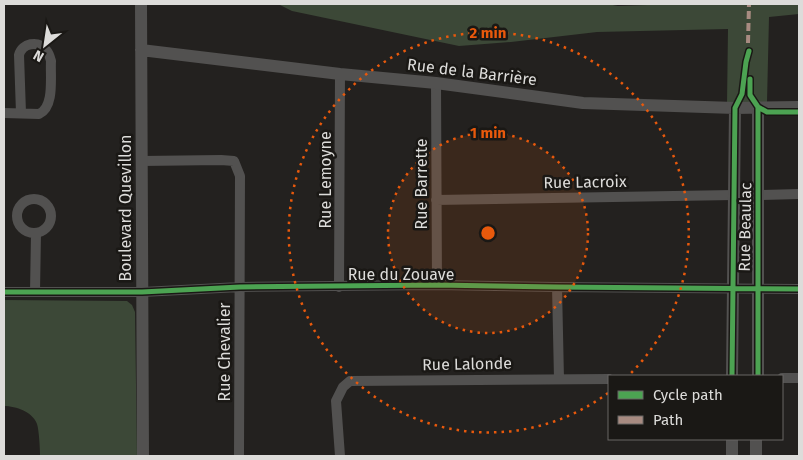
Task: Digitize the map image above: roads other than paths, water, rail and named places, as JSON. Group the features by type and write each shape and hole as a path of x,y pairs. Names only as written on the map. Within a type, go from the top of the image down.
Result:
{"street":[{"name":"Boulevard Quevillon","path":"141,4 143,456"},
{"path":"4,113 39,114 47,108 50,101 51,61 46,49 37,44 30,44 20,50 21,113"},
{"name":"Rue de la Barrière","path":"141,50 340,74 436,83 583,103 735,108 799,107"},
{"name":"Rue Lemoyne","path":"339,286 340,74"},
{"name":"Rue Barrette","path":"436,83 437,285"},
{"name":"Rue Beaulac","path":"758,107 758,375"},
{"name":"Rue Beaulac","path":"732,375 735,108"},
{"name":"Rue Chevalier","path":"142,161 222,160 234,162 240,176 239,456"},
{"path":"758,195 799,194"},
{"name":"Rue Lacroix","path":"436,200 734,195"},
{"path":"35,292 36,233"},
{"name":"Rue du Zouave","path":"4,292 142,292 240,287 437,285 557,288 799,289"},
{"path":"557,288 559,379"},
{"path":"783,378 799,378"},
{"name":"Rue Lalonde","path":"340,456 336,401 343,387 350,380 608,379"},
{"path":"732,440 732,456"},
{"path":"756,440 756,456"}]}
